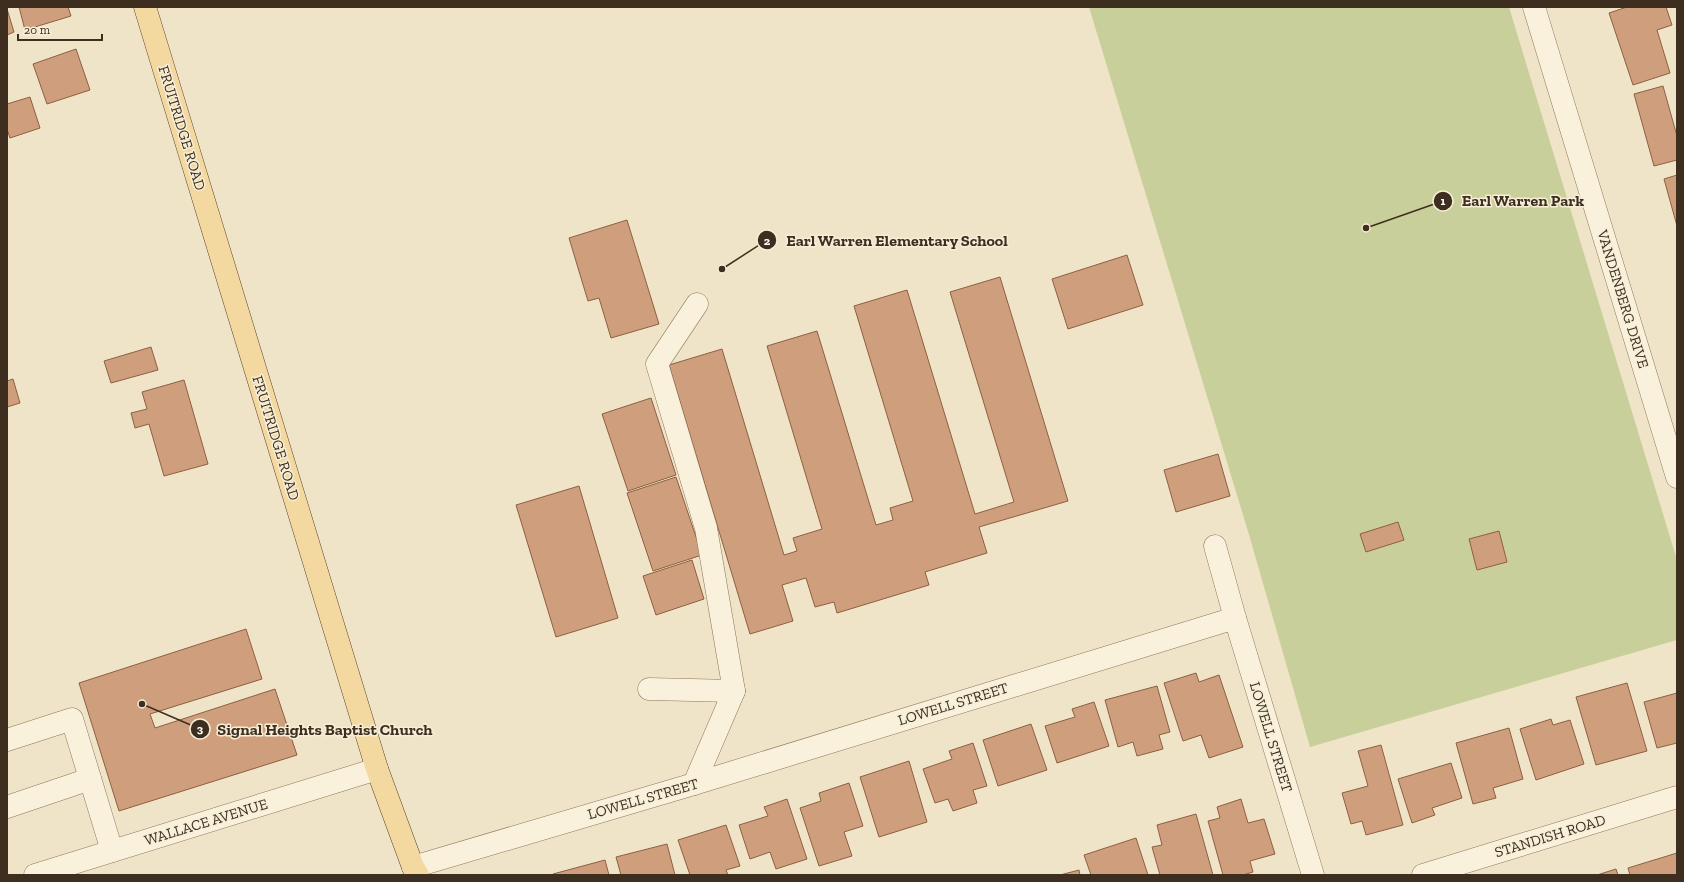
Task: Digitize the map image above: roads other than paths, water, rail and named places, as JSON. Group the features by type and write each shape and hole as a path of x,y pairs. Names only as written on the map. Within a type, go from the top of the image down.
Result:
{"main road":[{"name":"FRUITRIDGE ROAD","path":"150,8 377,769 415,872"}],"street":[{"name":"VANDENBERG DRIVE","path":"1534,7 1676,471"},
{"path":"694,784 734,691 706,528 657,364 697,304"},
{"path":"1215,546 1235,618"},
{"name":"LOWELL STREET","path":"415,872 694,784 1235,618 1314,875"},
{"path":"649,689 734,691"},
{"path":"7,740 72,719 112,851"},
{"name":"WALLACE AVENUE","path":"35,875 377,769"},
{"path":"7,807 90,779"},
{"name":"STANDISH ROAD","path":"1423,875 1677,797"}],"place":[{"name":"Earl Warren Park","path":"1366,228"},
{"name":"Earl Warren Elementary School","path":"722,269"},
{"name":"Signal Heights Baptist Church","path":"142,704"}]}
